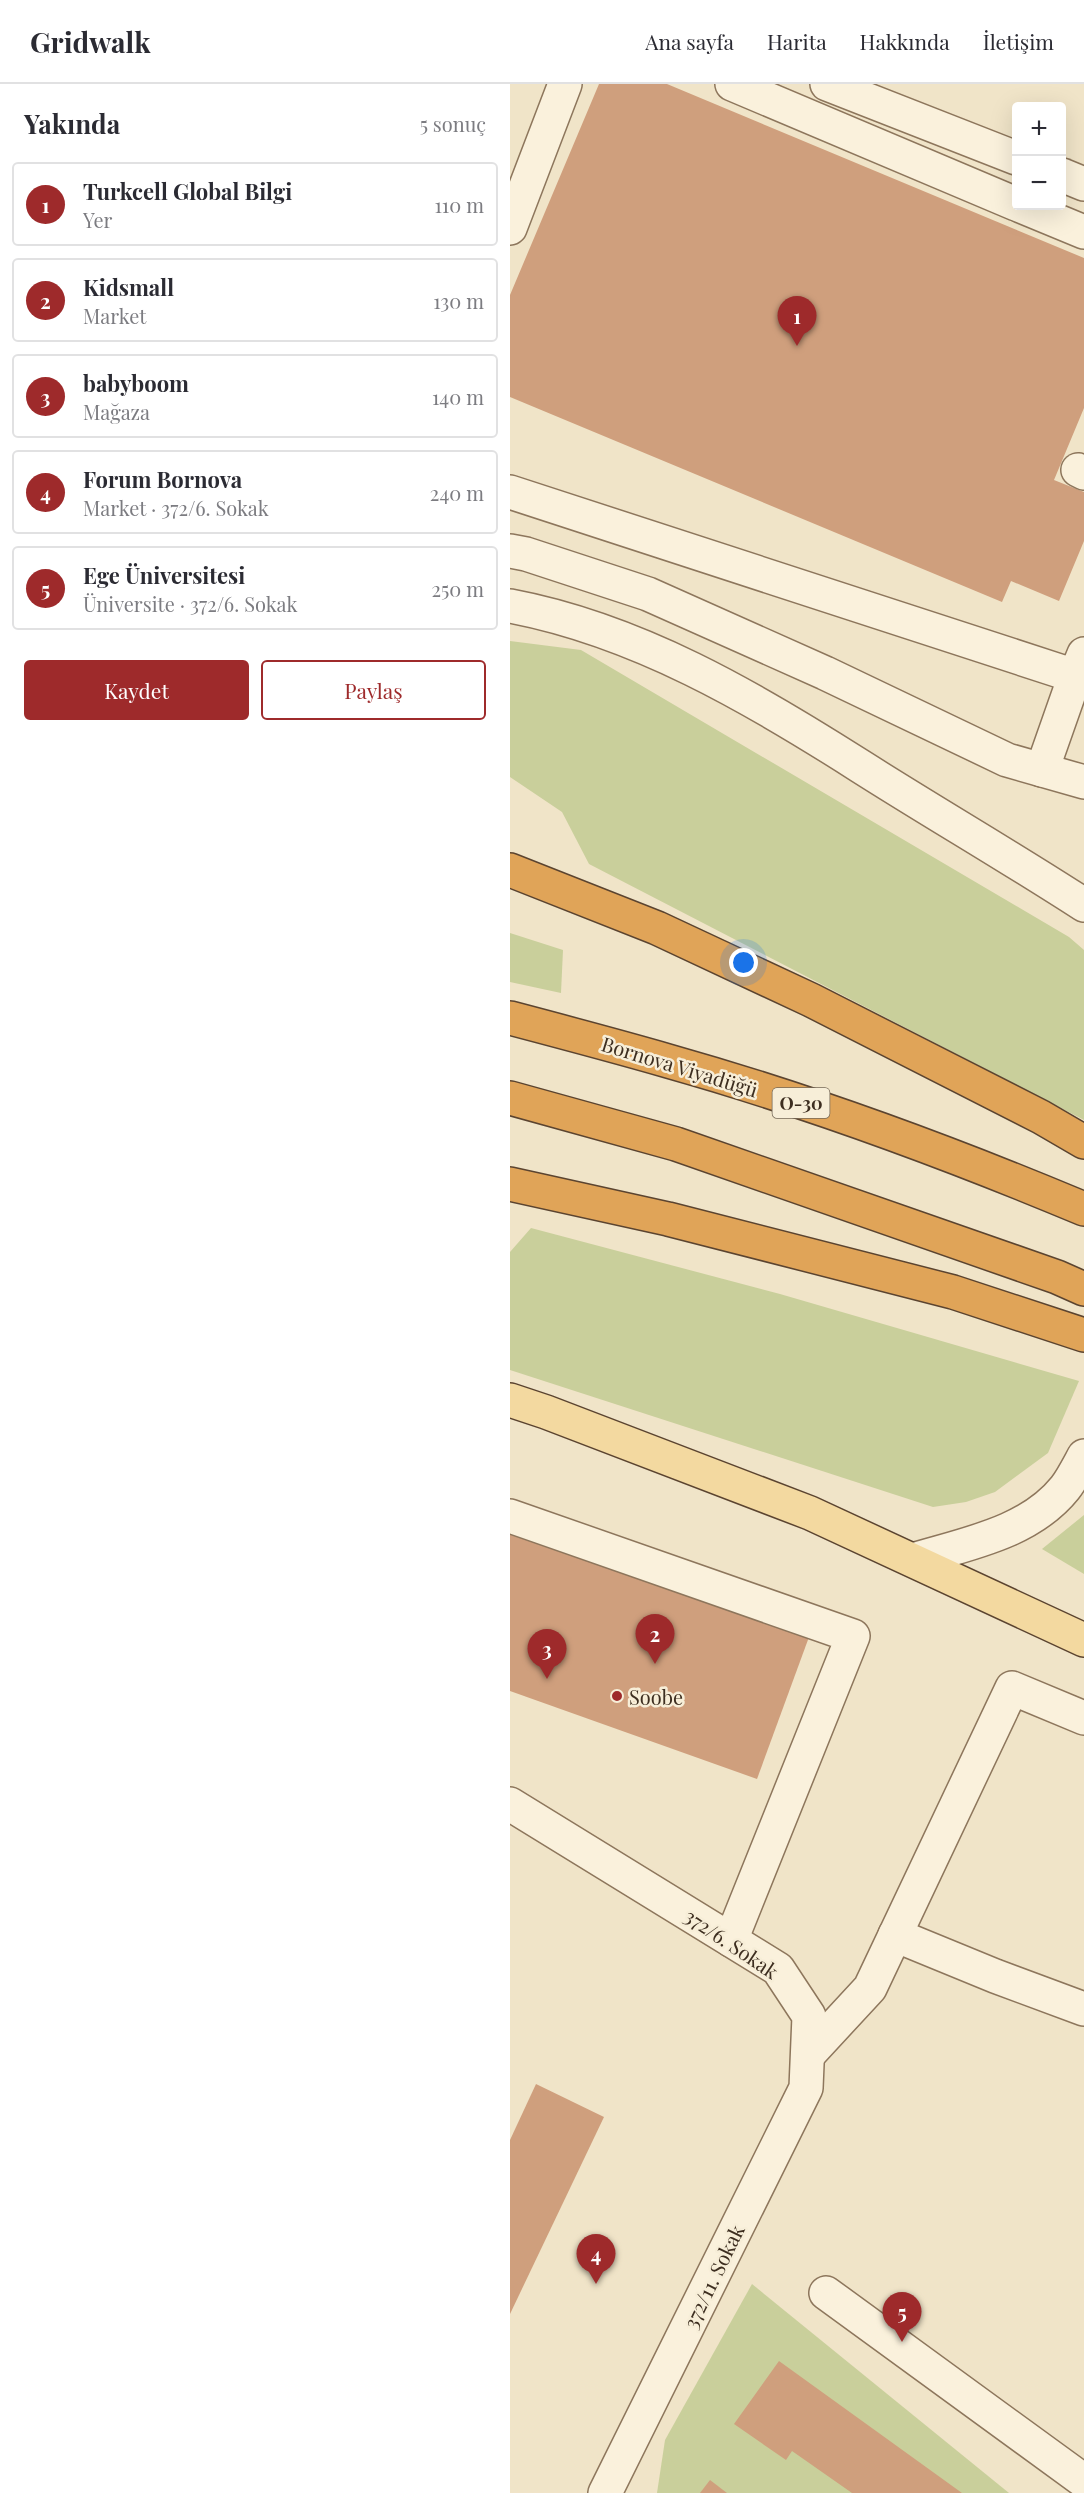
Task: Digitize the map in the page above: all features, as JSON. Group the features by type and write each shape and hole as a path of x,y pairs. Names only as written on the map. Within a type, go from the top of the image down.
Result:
{"highway":[{"path":"510,870 657,928 811,1000 1041,1117 1084,1142"},
{"name":"Bornova Viyadüğü","path":"510,1018 670,1061 833,1113 985,1167 1084,1209"},
{"path":"510,1098 676,1144 1057,1277 1084,1290"},
{"path":"510,1184 668,1218 953,1292 1084,1335"}],"main road":[{"path":"510,1400 810,1513 1084,1640"}],"street":[{"path":"510,228 565,84"},
{"path":"732,84 1012,202"},
{"path":"827,84 1012,156"},
{"path":"1066,177 1084,184"},
{"path":"1031,210 1084,232"},
{"path":"510,492 1079,665 1042,770"},
{"path":"510,551 526,554 648,594 825,672 1007,760 1084,782"},
{"path":"510,606 540,611 601,629 755,701 1010,856 1084,905"},
{"path":"913,1560 999,1534 1033,1516 1065,1488 1084,1456"},
{"path":"510,1516 853,1636 731,1940"},
{"path":"808,2055 870,1988 1012,1689 1084,1718"},
{"name":"372/6. Sokak","path":"510,1804 778,1969 809,2016 808,2055"},
{"path":"895,1935 1084,2009"},
{"name":"372/11. Sokak","path":"605,2493 807,2088 808,2055"},
{"path":"826,2293 1084,2481"}],"green space":[{"path":"510,641 581,650 1069,937 1084,950 1084,1120 589,864 562,812 510,777"},
{"path":"510,933 563,950 561,993 510,982"},
{"path":"531,1228 780,1294 1079,1381 1048,1453 995,1492 966,1502 933,1507 510,1370 510,1252"},
{"path":"1084,1515 1084,1574 1042,1549"},
{"path":"752,2284 1009,2493 657,2493 665,2440"}],"building":[{"path":"599,84 667,84 1084,258 1084,408 1054,480 1084,492 1084,541 1059,601 1011,581 1002,602 510,397 510,295"},
{"path":"510,1534 809,1637 757,1779 510,1691"},
{"path":"536,2084 604,2117 510,2314 510,2140"},
{"path":"779,2361 962,2493 852,2493 792,2451 786,2460 734,2424"},
{"path":"710,2480 727,2493 700,2493"}],"place":[{"name":"Turkcell Global Bilgi","path":"797,346"},
{"name":"Kidsmall","path":"655,1664"},
{"name":"babyboom","path":"547,1679"},
{"name":"Soobe","path":"617,1696"},
{"name":"Forum Bornova","path":"596,2284"},
{"name":"Ege Üniversitesi","path":"902,2342"}]}
